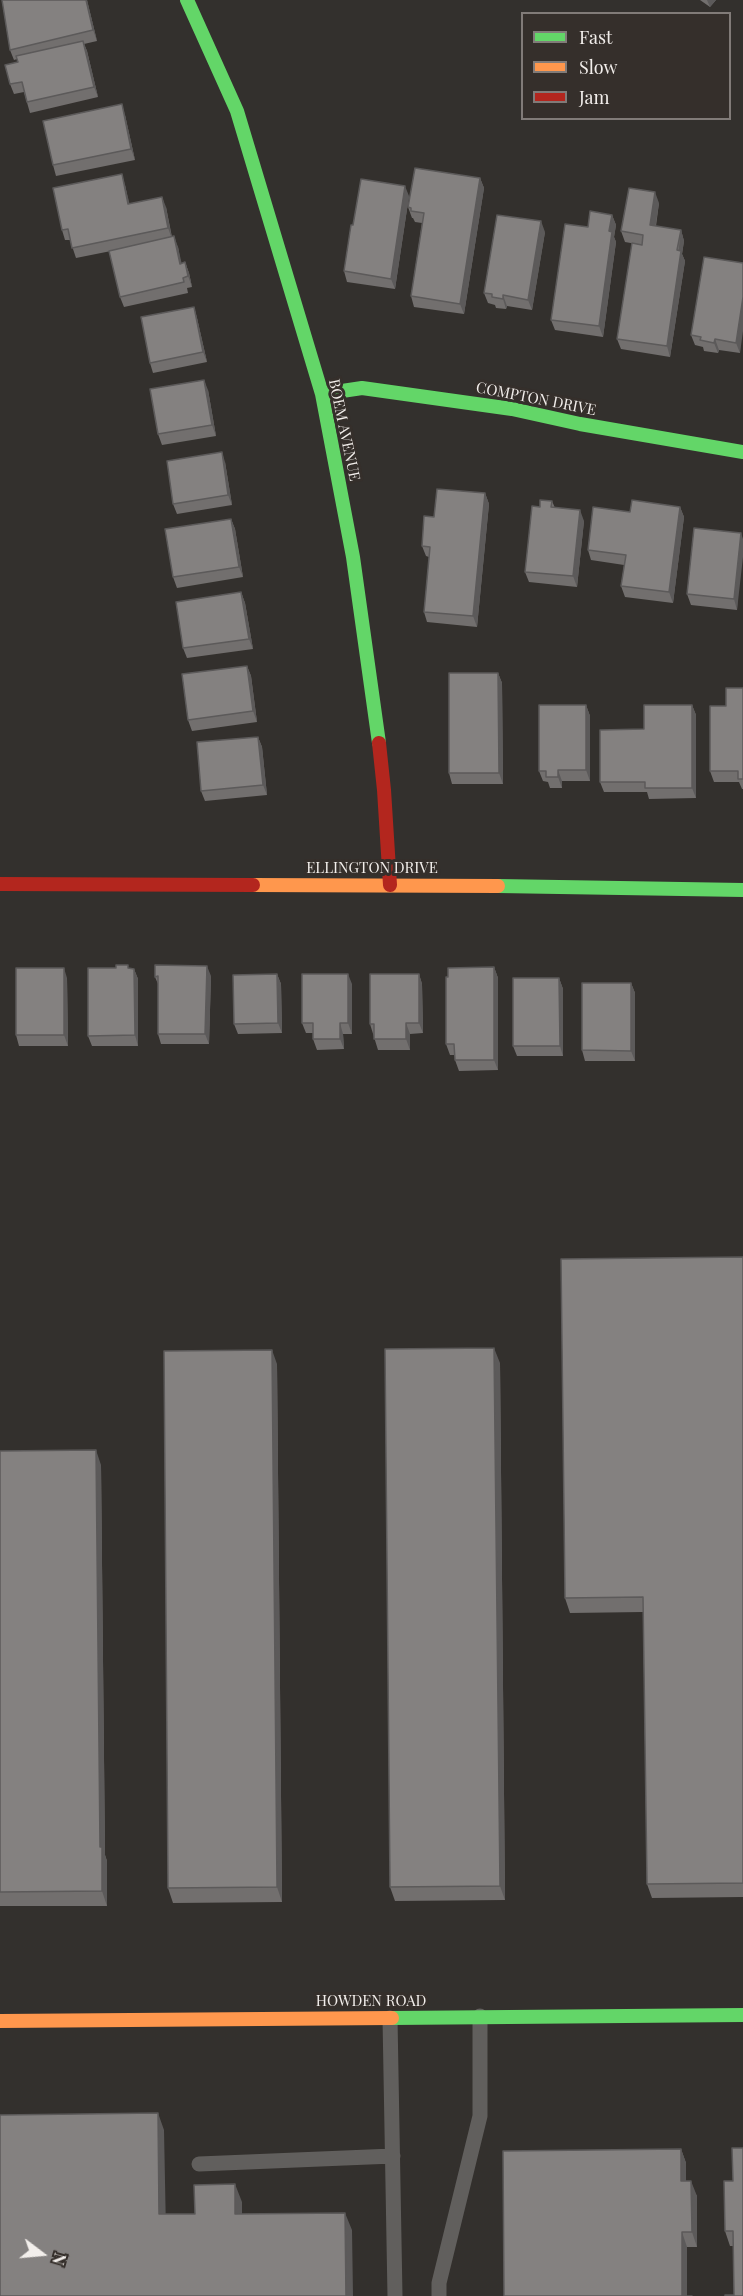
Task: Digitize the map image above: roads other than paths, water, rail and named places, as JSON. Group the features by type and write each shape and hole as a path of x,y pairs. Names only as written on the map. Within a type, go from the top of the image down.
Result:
{"street":[{"name":"BOEM AVENUE","path":"187,0 237,111 322,394 352,557 373,694 384,790 390,885"},
{"name":"COMPTON DRIVE","path":"322,394 362,388 512,409 580,424 743,452"},
{"name":"ELLINGTON DRIVE","path":"0,884 390,885 743,890"},
{"name":"HOWDEN ROAD","path":"0,2020 743,2014"}],"lane":[{"path":"439,2296 439,2283 480,2116 480,2016"},
{"path":"390,2018 395,2296"},
{"path":"199,2164 393,2156"}]}
